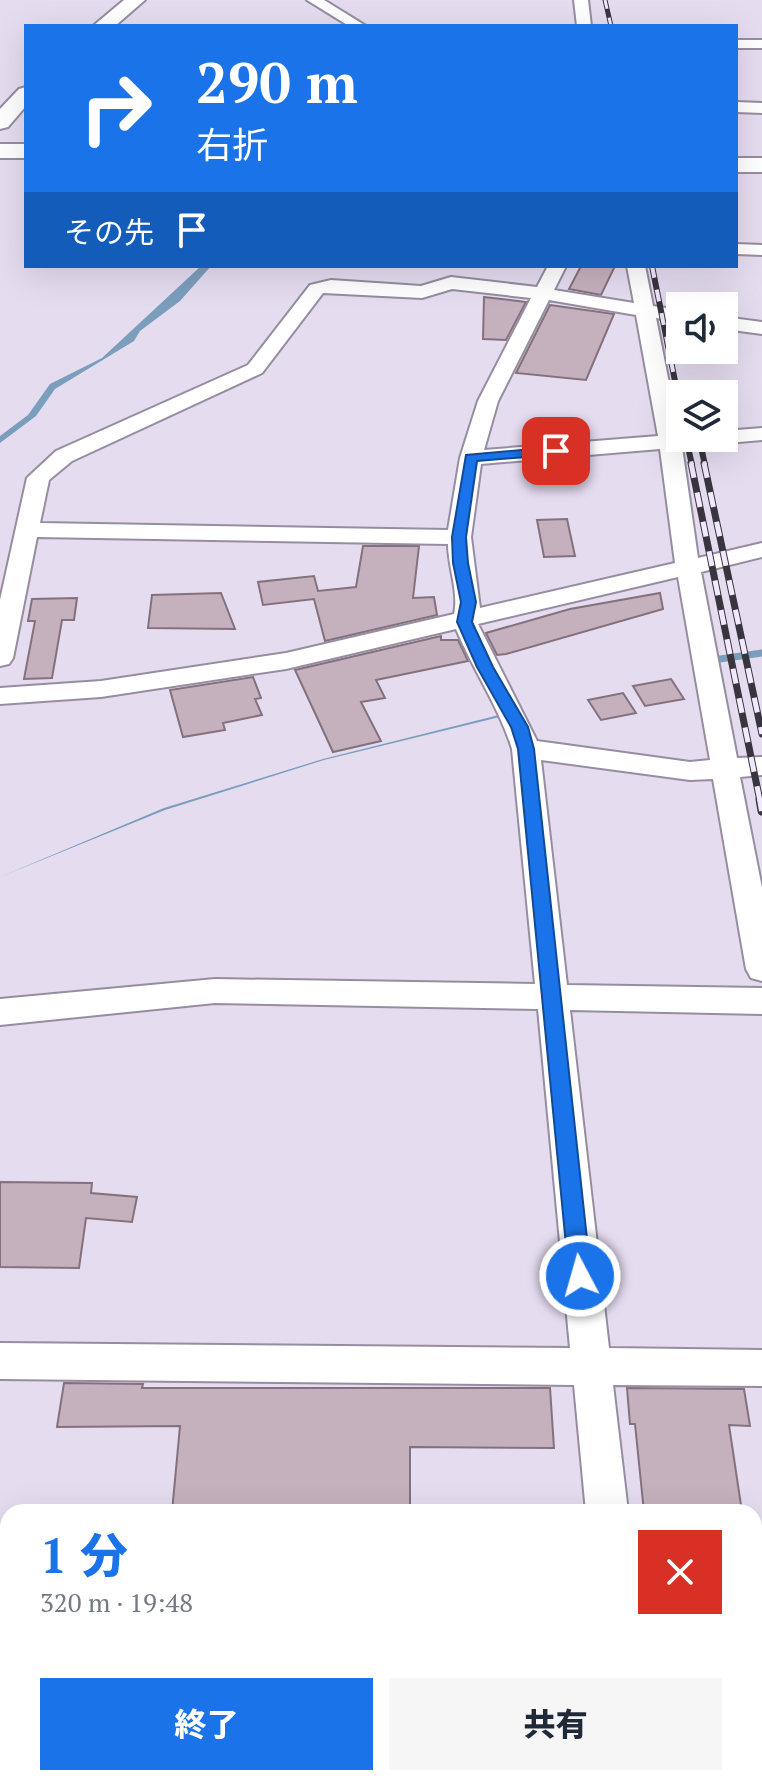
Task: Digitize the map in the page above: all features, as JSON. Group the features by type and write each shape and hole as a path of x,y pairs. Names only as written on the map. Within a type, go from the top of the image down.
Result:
{"street":[{"path":"106,24 136,0"},
{"path":"314,0 356,24"},
{"path":"581,0 584,24"},
{"path":"738,44 762,44"},
{"path":"0,122 24,95"},
{"path":"738,107 762,108"},
{"path":"0,151 24,151"},
{"path":"738,165 762,165"},
{"path":"738,249 762,250"},
{"path":"556,268 488,401 471,458 459,537 460,563 469,602 465,622 485,667 519,727 526,749 606,1504"},
{"path":"636,268 666,421"},
{"path":"0,658 17,546 38,478 64,456 92,441 255,369 317,289 331,286 422,292 457,274 545,294 666,313"},
{"path":"738,325 762,328"},
{"path":"738,436 762,434"},
{"path":"471,458 666,441"},
{"path":"672,452 688,568 762,969"},
{"path":"17,546 459,537"},
{"path":"0,696 101,689 286,661 465,622 762,550"},
{"path":"526,749 690,771 762,766"},
{"path":"0,1012 215,991 762,1001"},
{"path":"0,1361 762,1368"}],"water":[{"path":"199,268 209,268 180,301 140,331 134,341 55,389 36,416 0,443 0,436 28,415 50,384 102,358"},
{"path":"507,713 324,760 165,810 0,877 164,808 323,759"}],"building":[{"path":"580,268 614,268 601,295 569,289"},
{"path":"484,297 526,302 506,340 483,339"},
{"path":"550,305 614,314 586,380 516,373"},
{"path":"567,519 575,556 544,557 537,520"},
{"path":"363,546 419,546 413,598 434,597 437,615 325,641 314,599 263,605 258,582 314,576 318,591 356,587"},
{"path":"221,593 235,629 148,628 152,595"},
{"path":"660,593 663,609 506,654 497,655 486,633 570,609"},
{"path":"77,598 74,620 62,620 52,678 24,679 35,621 28,621 32,599"},
{"path":"441,636 441,640 458,640 468,661 376,680 385,698 361,702 381,741 333,752 295,670"},
{"path":"253,677 261,698 255,699 262,715 223,723 225,730 183,737 170,690"},
{"path":"671,679 684,699 645,706 633,686"},
{"path":"623,693 636,713 601,720 588,700"},
{"path":"0,1182 92,1183 91,1193 137,1197 132,1222 86,1218 79,1268 0,1267"},
{"path":"64,1383 143,1384 142,1388 550,1388 554,1448 410,1447 410,1504 173,1504 180,1426 57,1427"},
{"path":"627,1388 744,1389 750,1426 729,1425 741,1504 643,1504 635,1424 630,1424"}],"waterway":[{"path":"706,661 762,653"}],"railway":[{"path":"605,0 611,24"},
{"path":"652,268 675,380"},
{"path":"689,452 692,465"},
{"path":"702,452 705,465"},
{"path":"691,463 760,801"},
{"path":"704,463 762,734"},
{"path":"760,799 762,811"}],"route":[{"path":"556,451 471,458 459,537 460,563 469,602 465,622 485,667 519,727 526,749 580,1276"}]}
